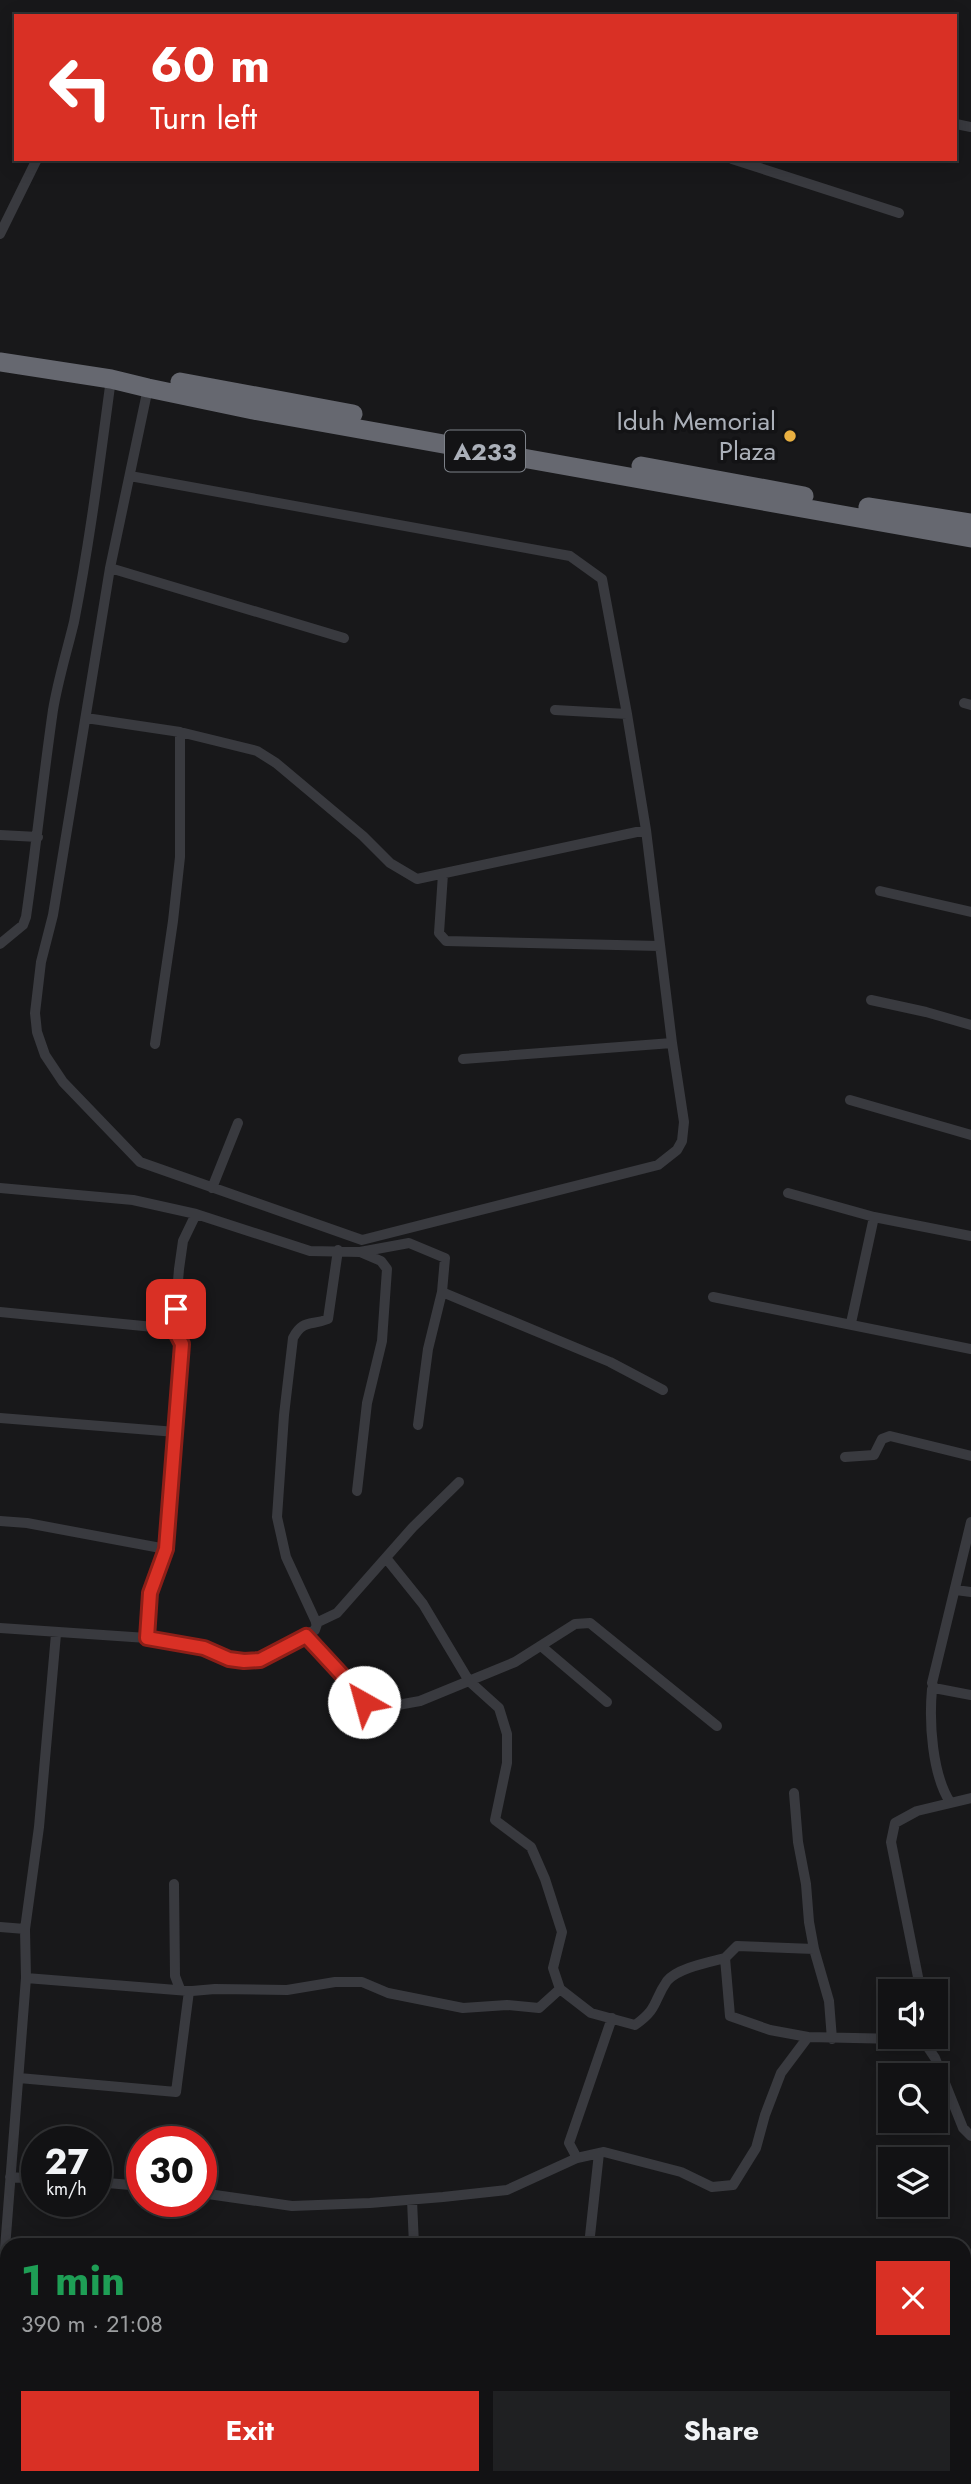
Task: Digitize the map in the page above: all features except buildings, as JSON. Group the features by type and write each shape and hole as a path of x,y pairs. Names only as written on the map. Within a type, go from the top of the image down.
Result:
{"highway":[{"name":"A233","path":"0,348 971,538"},
{"name":"A233","path":"0,362 111,379 148,388 764,496 971,523"}],"street":[{"path":"0,234 36,161"},
{"path":"738,161 899,213"},
{"path":"0,944 23,925 26,917 53,712 89,537 111,379"},
{"path":"130,475 570,556 602,579 646,830 684,1122 677,1150 658,1165 362,1240 140,1162 63,1082 46,1055 37,1032 41,962 53,915 110,568 148,388"},
{"path":"110,568 344,638"},
{"path":"555,710 627,715"},
{"path":"86,718 180,732 257,751 286,771 404,873 417,879 646,830"},
{"path":"155,1044 180,857 180,732"},
{"path":"0,835 38,837"},
{"path":"443,874 439,933 446,941 660,946"},
{"path":"880,891 971,912"},
{"path":"872,1000 971,1025"},
{"path":"463,1059 672,1043"},
{"path":"850,1100 971,1135"},
{"path":"212,1188 238,1123"},
{"path":"0,1188 133,1200 196,1214 310,1251 360,1252 409,1243 445,1258 442,1292 428,1349 418,1425"},
{"path":"788,1193 874,1217 971,1236"},
{"path":"147,1638 150,1593 166,1549 182,1344 174,1329 183,1241 196,1214"},
{"path":"851,1323 874,1217"},
{"path":"0,1628 56,1634 147,1638 204,1648 229,1659 244,1661 260,1660 315,1630 316,1623 293,1576 280,1538 277,1517 279,1471 293,1338 298,1328 305,1324 328,1319 338,1250"},
{"path":"357,1491 367,1403 382,1341 387,1269 381,1261 360,1252"},
{"path":"442,1292 610,1362 663,1390"},
{"path":"713,1297 971,1349"},
{"path":"0,1312 174,1329"},
{"path":"0,1418 176,1432"},
{"path":"845,1457 874,1455 882,1439 890,1436 971,1456"},
{"path":"316,1623 337,1613 412,1527 459,1482"},
{"path":"0,1521 27,1523 166,1549"},
{"path":"950,1802 941,1787 931,1728 934,1688 932,1683 971,1522"},
{"path":"386,1558 423,1604 469,1681 499,1708 507,1734 507,1763 495,1820 531,1847 545,1879 562,1932 553,1968 560,1989 591,2012 635,2025 651,2013 668,1979 704,1963 725,1958 737,1947 814,1949"},
{"path":"956,1590 971,1592"},
{"path":"306,1636 364,1702 381,1708 420,1700 469,1681 515,1662 575,1624 590,1623 717,1726"},
{"path":"6,2238 26,1978 25,1929 39,1827 56,1634"},
{"path":"541,1646 607,1702"},
{"path":"934,1688 971,1695"},
{"path":"794,1794 809,1922 829,2001 832,2039"},
{"path":"918,1979 891,1842 895,1823 917,1811 971,1798"},
{"path":"174,1884 175,1976 180,1989"},
{"path":"0,1927 25,1929"},
{"path":"725,1958 730,2017 770,2030 811,2037 878,2038"},
{"path":"19,2078 176,2092 189,1991 26,1978"},
{"path":"192,1991 288,1990 335,1982 362,1982 388,1993 463,2008 508,2005 539,2008 560,1989"},
{"path":"217,2195 292,2206 412,2200 507,2190 578,2158 604,2152 681,2172 712,2186 733,2185 756,2148 781,2073 831,2016"},
{"path":"578,2158 569,2143 612,2018"},
{"path":"928,2049 939,2067 963,2128 971,2136"},
{"path":"590,2238 599,2153"},
{"path":"10,2177 21,2178"},
{"path":"412,2200 414,2238"}],"place":[{"name":"Iduh Memorial Plaza","path":"790,436"}],"route":[{"path":"176,1309 174,1329 182,1344 166,1549 150,1593 147,1638 204,1648 229,1659 244,1661 260,1660 306,1636 364,1702"}]}
